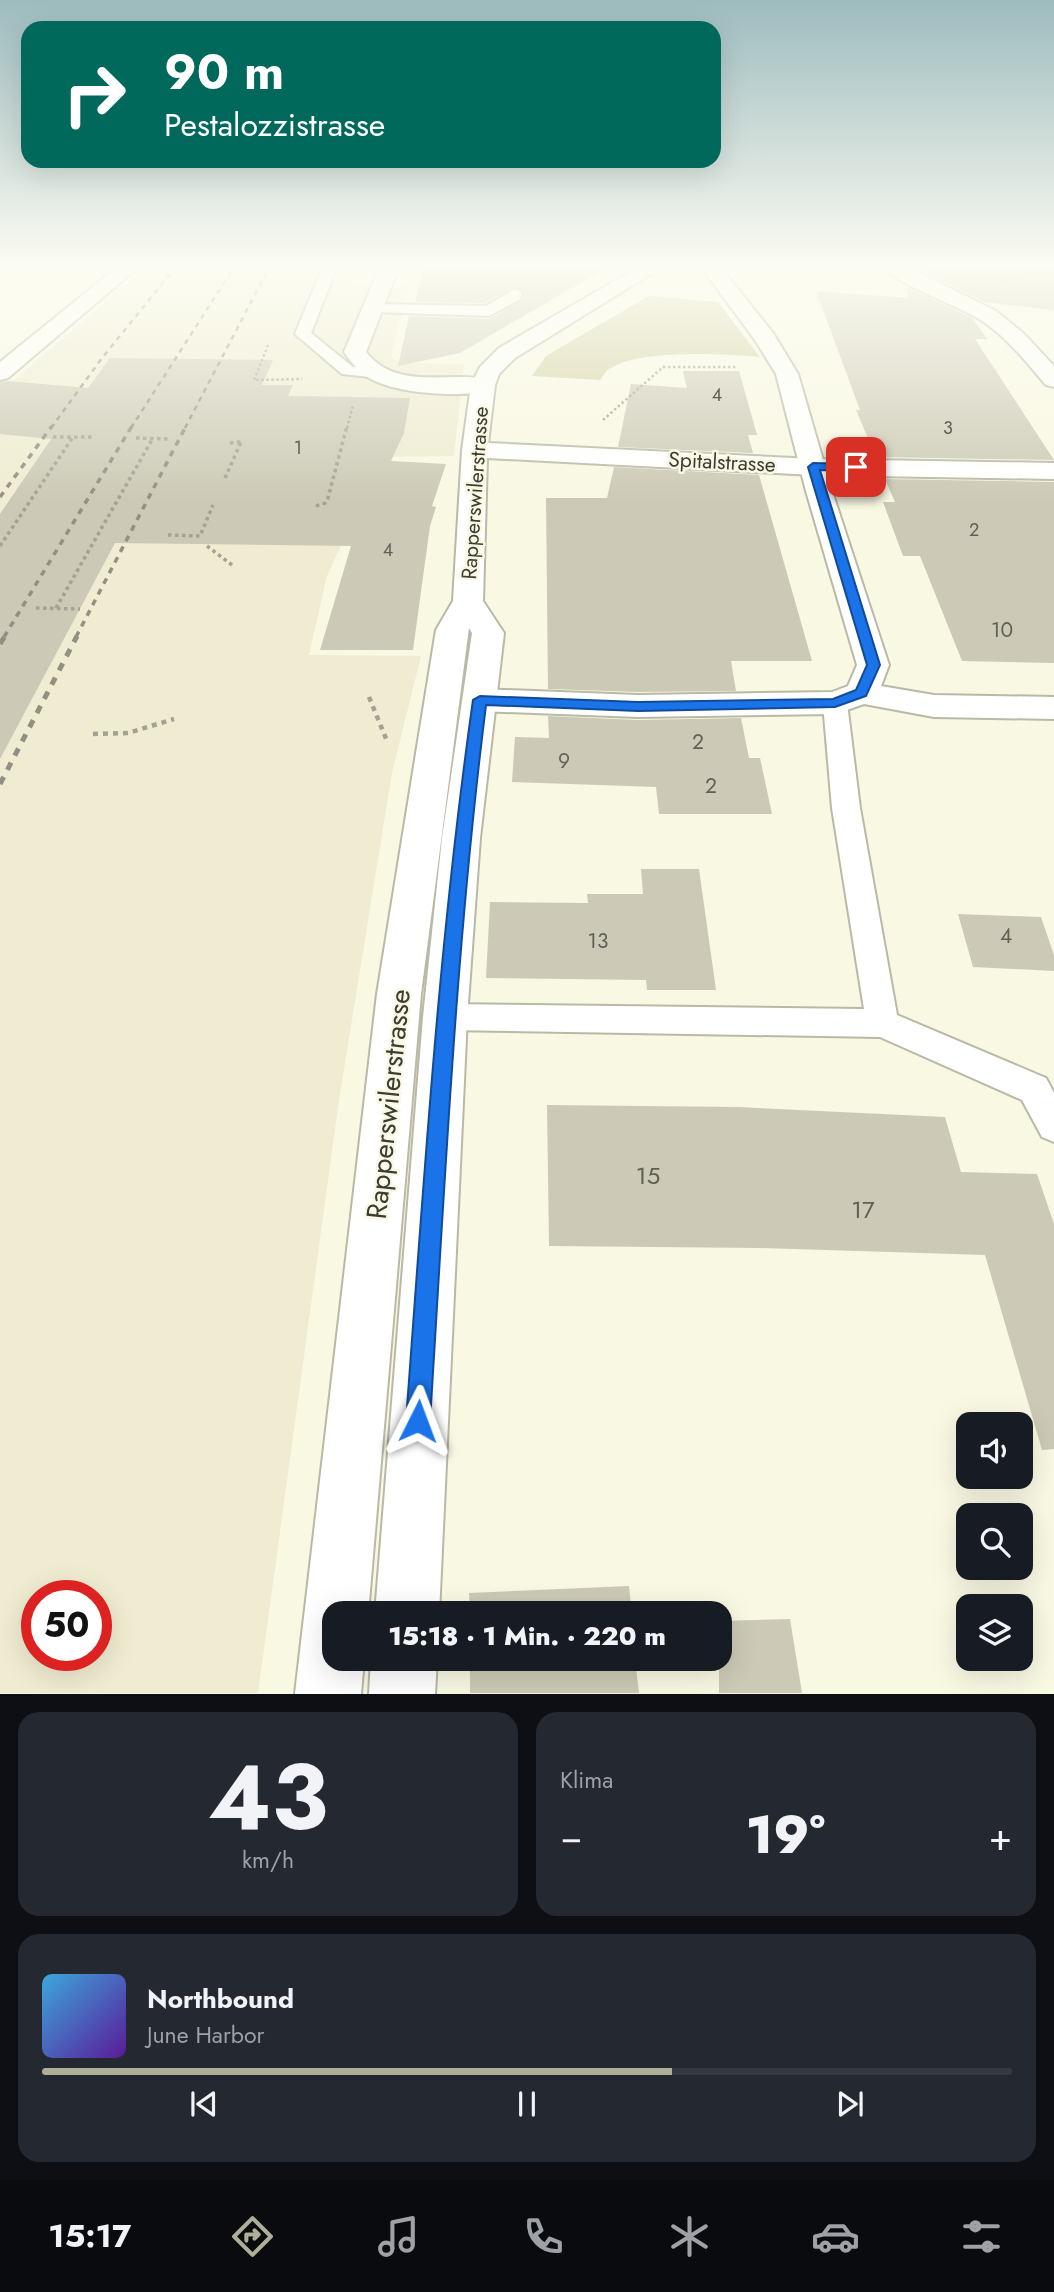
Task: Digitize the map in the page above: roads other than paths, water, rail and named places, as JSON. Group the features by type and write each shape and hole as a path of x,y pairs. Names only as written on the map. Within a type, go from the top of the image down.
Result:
{"street":[{"path":"0,373 37,343"},
{"path":"359,343 355,352 361,364 374,374 401,381 483,385 488,372 507,353 524,343"},
{"path":"768,343 787,374 873,665 848,698"},
{"path":"1019,343 1054,380"},
{"name":"Rapperswilerstrasse","path":"337,1601 401,980 452,630 468,601 475,450 483,385"},
{"name":"Spitalstrasse","path":"475,450 813,467 1054,471"},
{"name":"Rapperswilerstrasse","path":"408,1601 446,1017 461,838 488,633 468,601"},
{"path":"480,700 638,706 848,698 934,706 1054,708"},
{"path":"328,1693 330,1671"},
{"path":"402,1693 403,1671"}],"lane":[{"path":"314,343 348,371 374,374"},
{"path":"848,698 846,808 882,1023"},
{"path":"446,1017 882,1023 1034,1089 1054,1126"}],"railway":[{"path":"51,428 114,343"},
{"path":"131,428 185,343"},
{"path":"185,428 230,343"},
{"path":"0,497 52,426"},
{"path":"4,637 132,426"},
{"path":"76,637 186,426"},
{"path":"0,644 5,636"},
{"path":"0,784 77,636"}]}
